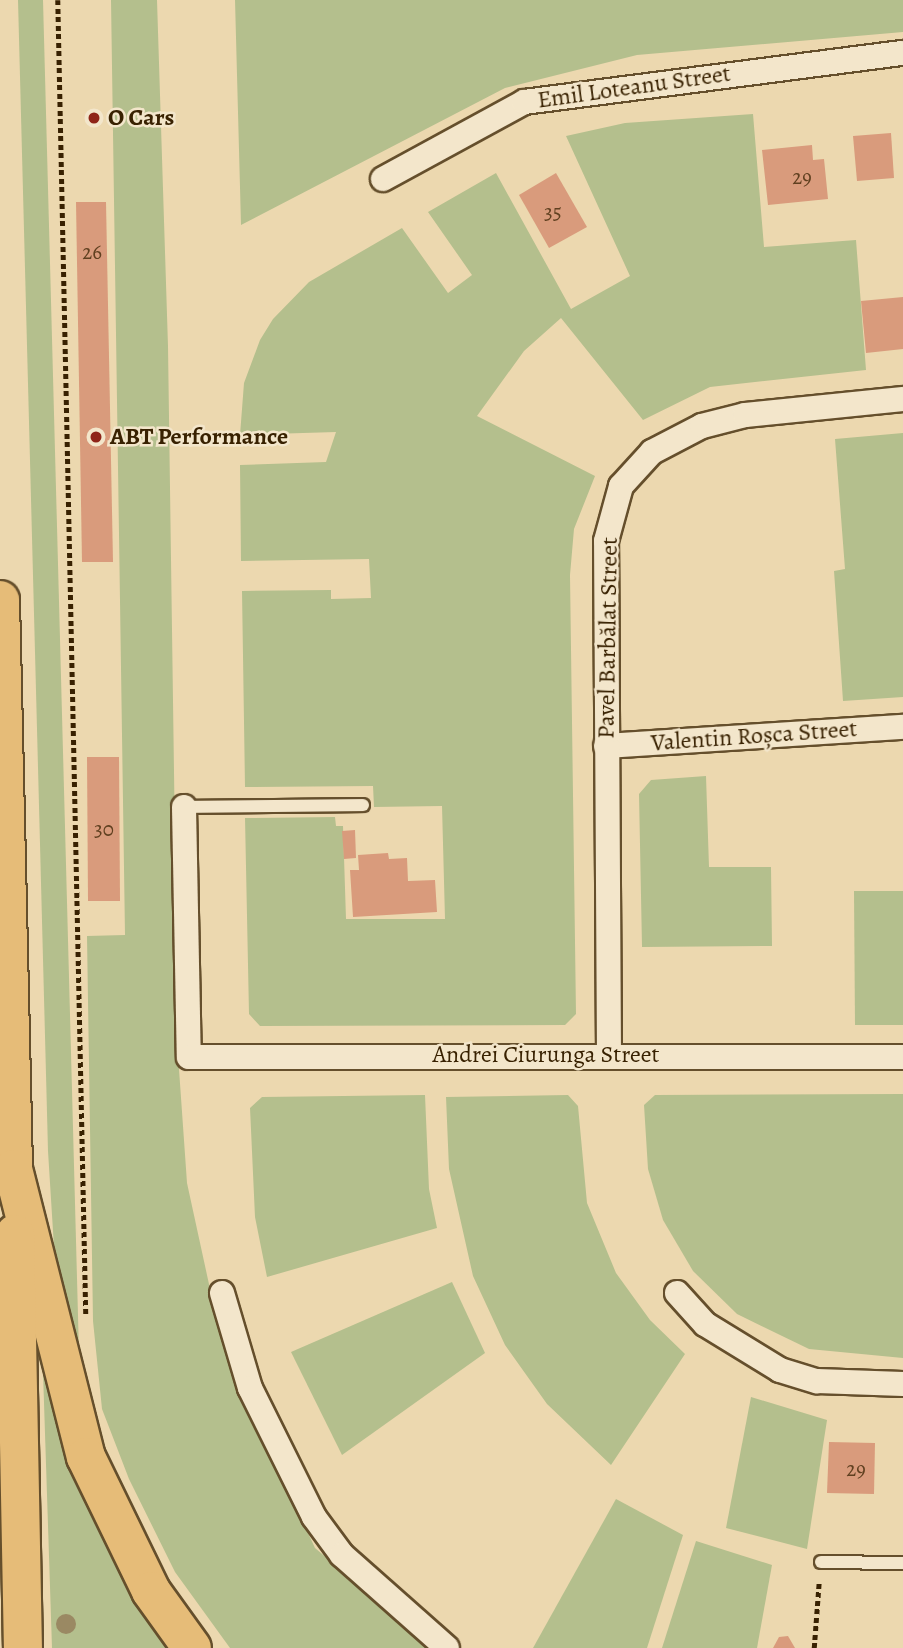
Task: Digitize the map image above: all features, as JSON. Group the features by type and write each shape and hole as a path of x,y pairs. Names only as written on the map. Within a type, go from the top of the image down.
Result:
{"main road":[{"path":"0,600 23,1648"},
{"path":"0,1259 13,1169"},
{"path":"13,1169 86,1457 151,1591 192,1648"}],"street":[{"name":"Emil Loteanu Street","path":"383,179 524,102 903,53"},
{"name":"Pavel Barbălat Street","path":"608,1055 607,541 621,486 652,452 702,426 745,415 903,399"},
{"name":"Valentin Roșca Street","path":"606,746 903,727"},
{"name":"Andrei Ciurunga Street","path":"184,807 189,1056 903,1057"},
{"path":"222,1293 250,1388 314,1517 342,1555 447,1648"},
{"path":"677,1293 705,1324 780,1370 817,1381 903,1384"}],"lane":[{"path":"184,807 363,805"},
{"path":"821,1562 903,1563"}],"path":[{"path":"58,0 86,1321"},
{"path":"814,1648 821,1562"}],"green space":[{"path":"18,0 43,0 80,1391 56,1279 48,1151"},
{"path":"111,0 157,0 168,346 178,1055 187,1183 212,1298 238,1382 315,1548 433,1648 230,1648 175,1572 129,1479 102,1409 93,1321 87,936 125,935"},
{"path":"235,0 903,0 903,32 637,55 505,88 241,225"},
{"path":"753,114 764,247 856,240 866,370 710,387 643,420 561,318 524,351 477,416 595,476 574,529 570,575 576,1014 565,1025 260,1026 249,1014 245,818 335,817 336,826 343,826 346,919 445,919 442,806 374,807 373,786 245,787 242,591 331,590 331,599 371,598 369,559 241,561 240,465 326,462 336,432 240,435 244,383 260,340 273,319 309,282 402,228 448,293 472,275 428,212 496,173 571,309 630,276 566,136 625,123"},
{"path":"903,433 903,697 843,701 834,571 845,569 835,439"},
{"path":"706,776 709,867 771,867 772,946 642,947 639,794 651,780"},
{"path":"854,891 903,891 903,1025 855,1025"},
{"path":"903,1094 903,1358 809,1349 737,1314 693,1271 663,1220 648,1169 644,1105 655,1095"},
{"path":"425,1095 429,1189 437,1228 267,1277 255,1217 250,1108 262,1097"},
{"path":"568,1095 578,1106 587,1203 616,1273 650,1320 685,1354 611,1465 547,1404 505,1345 473,1276 449,1169 446,1097"},
{"path":"452,1282 485,1353 342,1455 291,1352"},
{"path":"43,1372 49,1379 172,1648 52,1648"},
{"path":"751,1397 827,1420 807,1549 726,1528"},
{"path":"616,1499 683,1535 647,1648 533,1648"},
{"path":"696,1541 772,1565 757,1648 662,1648"}],"building":[{"path":"891,133 894,178 857,181 853,136"},
{"path":"812,145 813,160 824,159 828,199 768,205 762,150"},
{"path":"556,173 587,227 549,248 519,195"},
{"path":"76,202 106,202 113,562 82,562"},
{"path":"903,297 903,349 866,353 861,301"},
{"path":"87,757 119,757 120,901 88,901"},
{"path":"355,830 356,858 344,859 342,831"},
{"path":"388,853 389,859 407,858 408,881 435,880 437,912 353,917 350,870 359,870 358,855"},
{"path":"829,1442 875,1443 874,1494 827,1493"},
{"path":"788,1636 795,1648 773,1648 779,1637"}],"place":[{"name":"O Cars","path":"94,118"},
{"name":"ABT Performance","path":"96,437"}]}
